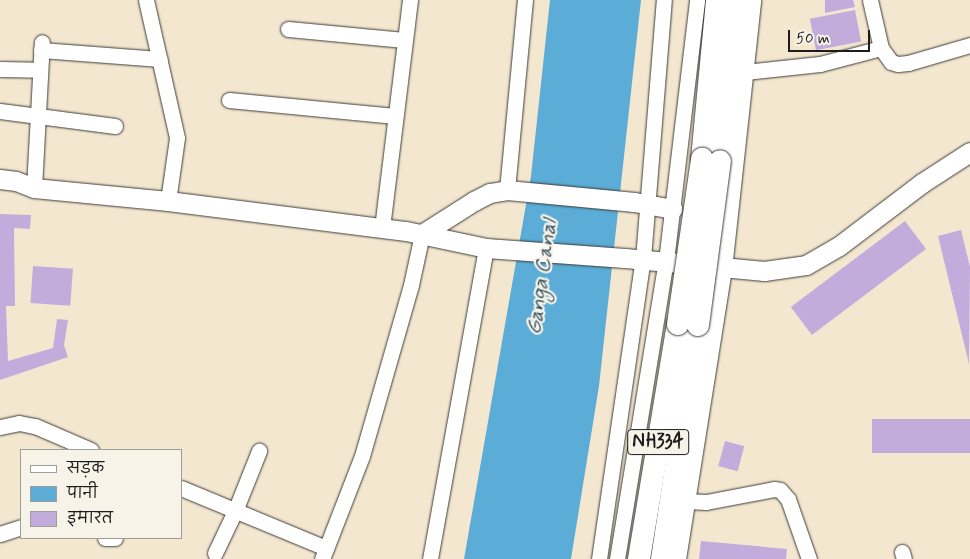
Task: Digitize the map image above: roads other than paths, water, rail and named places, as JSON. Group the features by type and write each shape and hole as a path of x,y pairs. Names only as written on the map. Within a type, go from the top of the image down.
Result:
{"highway":[{"name":"NH334","path":"711,160 717,0"},
{"name":"NH334","path":"662,559 688,325 711,160 738,0"},
{"name":"NH334","path":"639,559 688,325"}],"main road":[{"path":"0,179 16,181 34,188 168,201 382,228 422,234 486,248 508,248 666,261 724,269 764,271 806,264 839,246 922,183 970,152"},
{"path":"0,191 14,193 34,188"},
{"path":"422,234 490,193 512,190 672,209"}],"street":[{"path":"146,0 177,138 168,201"},
{"path":"382,228 410,0"},
{"path":"512,190 525,0"},
{"path":"599,559 664,0"},
{"path":"617,559 666,261 697,0"},
{"path":"678,559 724,269 753,0"},
{"path":"870,0 882,48 891,62 898,64 970,45"},
{"path":"288,29 404,40"},
{"path":"34,188 39,70 42,46 160,59"},
{"path":"745,72 820,64 882,48"},
{"path":"0,69 39,70"},
{"path":"229,100 395,116"},
{"path":"0,111 37,114 115,126"},
{"path":"182,488 235,511 324,554 362,456 410,286 422,234"},
{"path":"430,559 486,248"},
{"path":"0,427 19,423 35,426 89,449"},
{"path":"215,553 260,452"},
{"path":"687,500 706,502 774,489 780,490 788,499 809,559"},
{"path":"0,534 20,527"}],"water":[{"name":"Ganga Canal","path":"550,0 641,0 599,386 571,559 464,559 531,176"}]}
